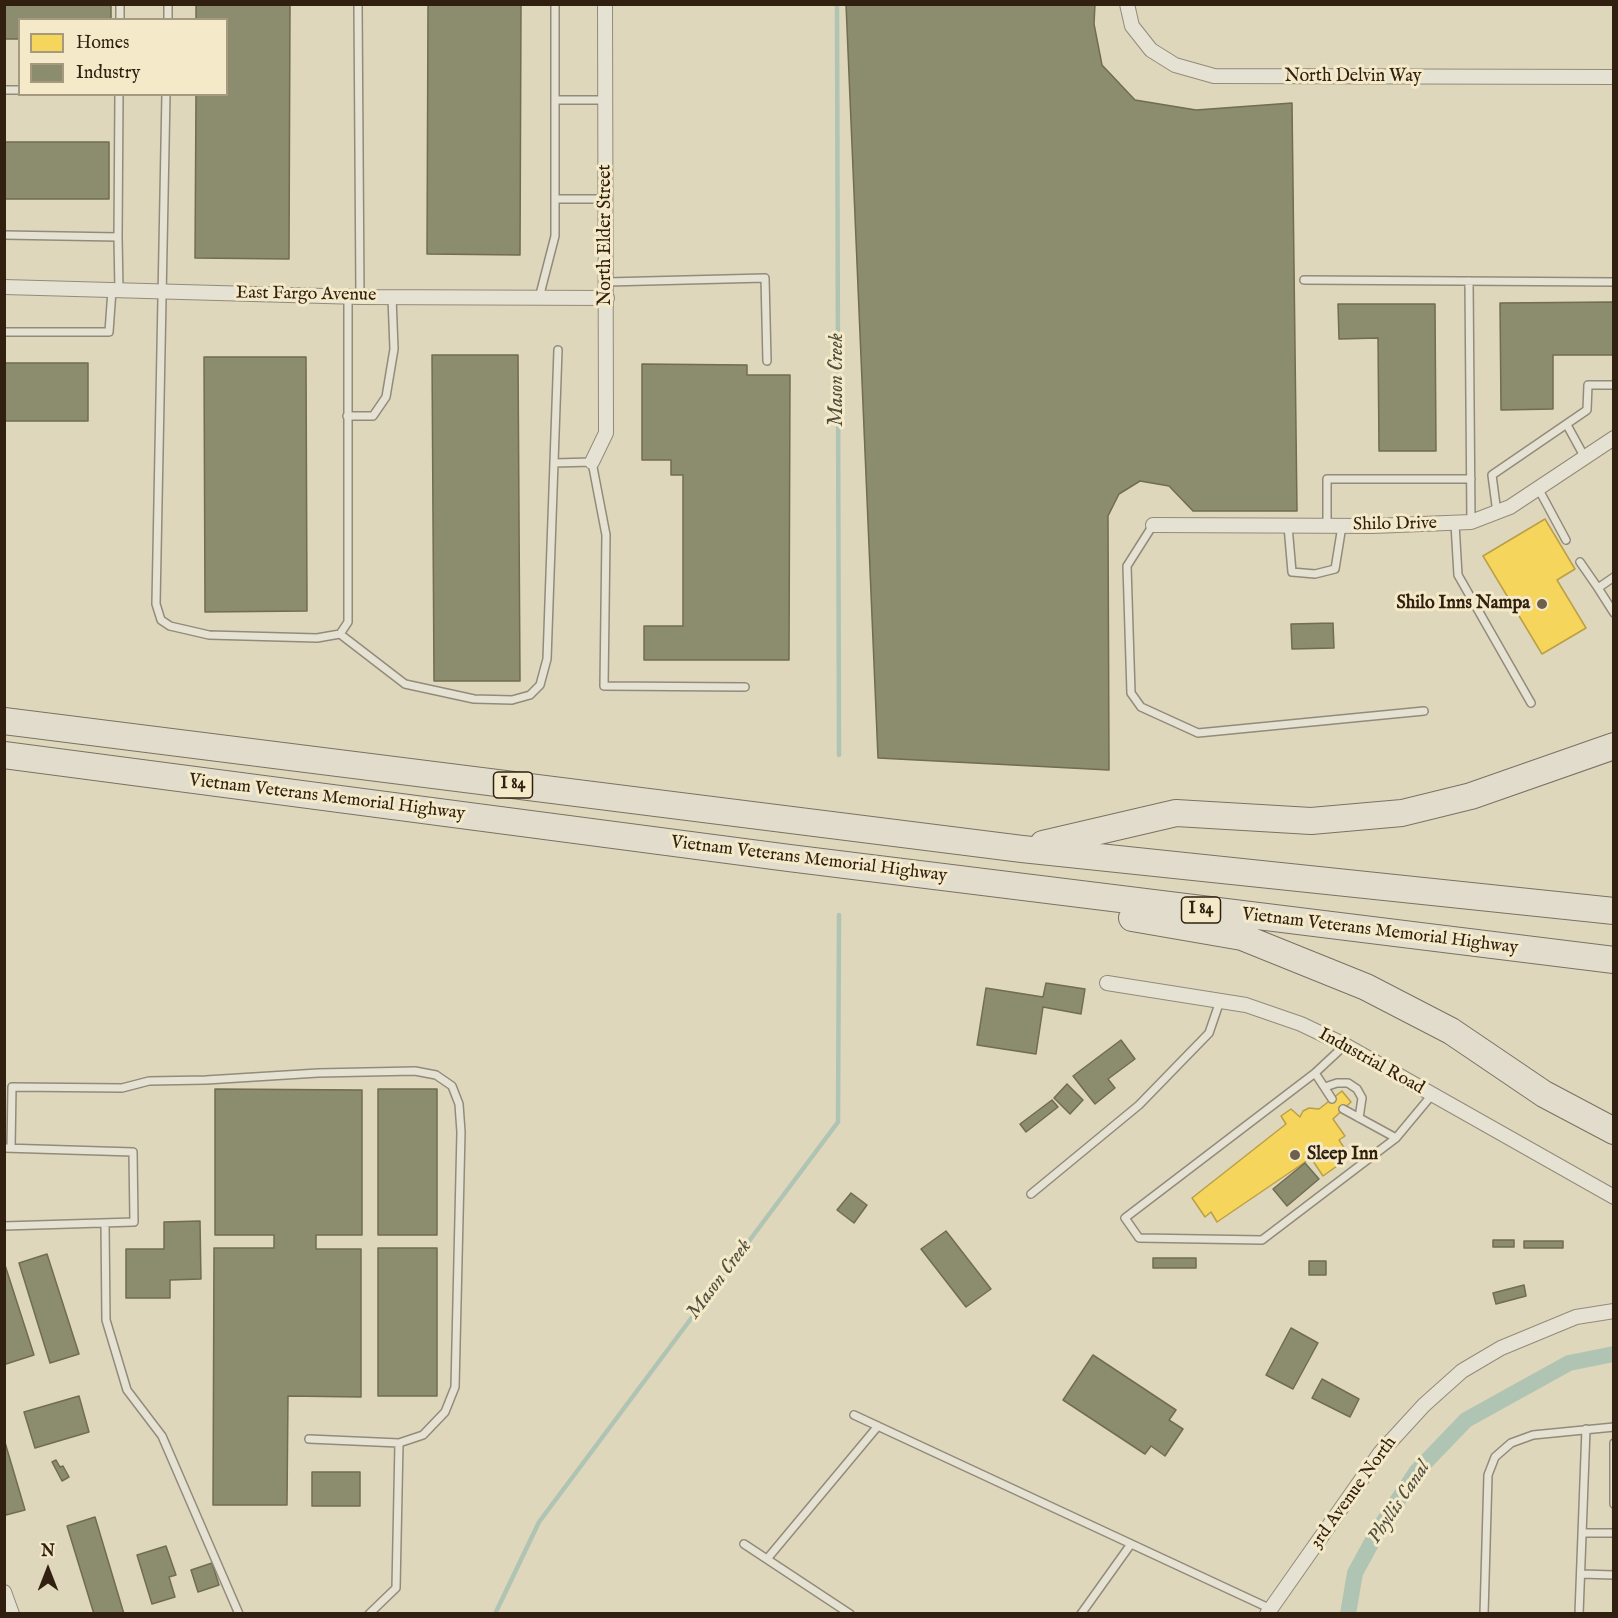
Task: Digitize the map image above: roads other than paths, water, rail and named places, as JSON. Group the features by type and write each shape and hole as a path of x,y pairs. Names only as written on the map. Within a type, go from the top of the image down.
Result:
{"highway":[{"name":"Vietnam Veterans Memorial Highway","path":"4,721 1022,849 1614,911"},
{"path":"1022,849 1176,813 1311,820 1402,813 1471,796 1614,746"},
{"name":"Vietnam Veterans Memorial Highway","path":"4,756 789,858 1614,960"},
{"path":"789,858 1242,937 1366,987 1451,1031 1544,1094 1614,1131"}],"street":[{"name":"North Elder Street","path":"592,462 606,433 605,4"},
{"name":"North Delvin Way","path":"1127,4 1132,26 1151,50 1175,65 1214,76 1614,77"},
{"name":"East Fargo Avenue","path":"4,287 392,297 607,298"},
{"name":"Shilo Drive","path":"1154,525 1342,526 1471,522 1497,513 1614,438"},
{"name":"Industrial Road","path":"1107,983 1246,1005 1301,1024 1346,1045 1431,1096 1614,1197"},
{"name":"3rd Avenue North","path":"1269,1611 1380,1453 1424,1405 1462,1371 1501,1348 1576,1317 1614,1311"},
{"path":"4,1592 12,1614"}],"lane":[{"path":"166,96 156,604 161,620 170,626 209,635 317,638 340,634 348,622 347,416 354,296 358,4"},
{"path":"539,298 555,236 555,4"},
{"path":"4,332 109,332 116,291 119,96"},
{"path":"555,100 606,100"},
{"path":"555,198 606,199"},
{"path":"4,235 118,237"},
{"path":"607,282 765,278 767,360"},
{"path":"1304,279 1614,282"},
{"path":"1469,281 1471,522"},
{"path":"347,416 373,416 386,396 394,349 392,297"},
{"path":"340,634 405,684 474,699 512,700 530,695 540,685 547,659 558,350"},
{"path":"1497,513 1492,475 1587,410 1588,385 1614,385"},
{"path":"1567,424 1584,456"},
{"path":"554,464 592,462 606,535 604,686 745,687"},
{"path":"1327,526 1327,479 1471,479"},
{"path":"1538,488 1566,540"},
{"path":"1455,524 1458,575 1531,703"},
{"path":"1154,525 1127,566 1131,693 1141,707 1198,734 1424,711"},
{"path":"1288,526 1292,572 1316,574 1335,569 1342,526"},
{"path":"1580,562 1614,614"},
{"path":"1598,588 1614,577"},
{"path":"1031,1194 1139,1105 1209,1033 1220,1001"},
{"path":"1346,1045 1315,1073 1125,1218 1139,1238 1262,1240 1396,1138 1431,1096"},
{"path":"4,1226 134,1222 133,1152 8,1148 12,1087 122,1088 149,1081 206,1080 318,1072 415,1071 436,1075 452,1086 459,1104 461,1132 455,1387 445,1412 423,1435 399,1443 309,1439"},
{"path":"1315,1073 1332,1099"},
{"path":"1325,1087 1337,1083 1348,1083 1357,1089 1362,1098 1359,1118"},
{"path":"1343,1109 1396,1138"},
{"path":"105,1223 106,1320 127,1390 162,1436 239,1614"},
{"path":"854,1415 1269,1611"},
{"path":"767,1559 878,1426"},
{"path":"1484,1614 1488,1475 1495,1457 1511,1443 1533,1435 1614,1427"},
{"path":"1579,1614 1586,1429"},
{"path":"369,1614 396,1588 399,1443"},
{"path":"1614,1443 1614,1504"},
{"path":"1582,1533 1614,1533"},
{"path":"744,1544 850,1614"},
{"path":"1081,1614 1131,1544"},
{"path":"1581,1574 1614,1575"}],"waterway":[{"name":"Mason Creek","path":"837,4 839,755"},
{"name":"Mason Creek","path":"495,1614 539,1522 838,1122 839,915"},
{"name":"Phyllis Canal","path":"1348,1614 1355,1573 1379,1529 1417,1471 1466,1420 1569,1363 1614,1354"}],"place":[{"name":"Shilo Inns Nampa","path":"1542,604"},
{"name":"Sleep Inn","path":"1295,1155"}]}
